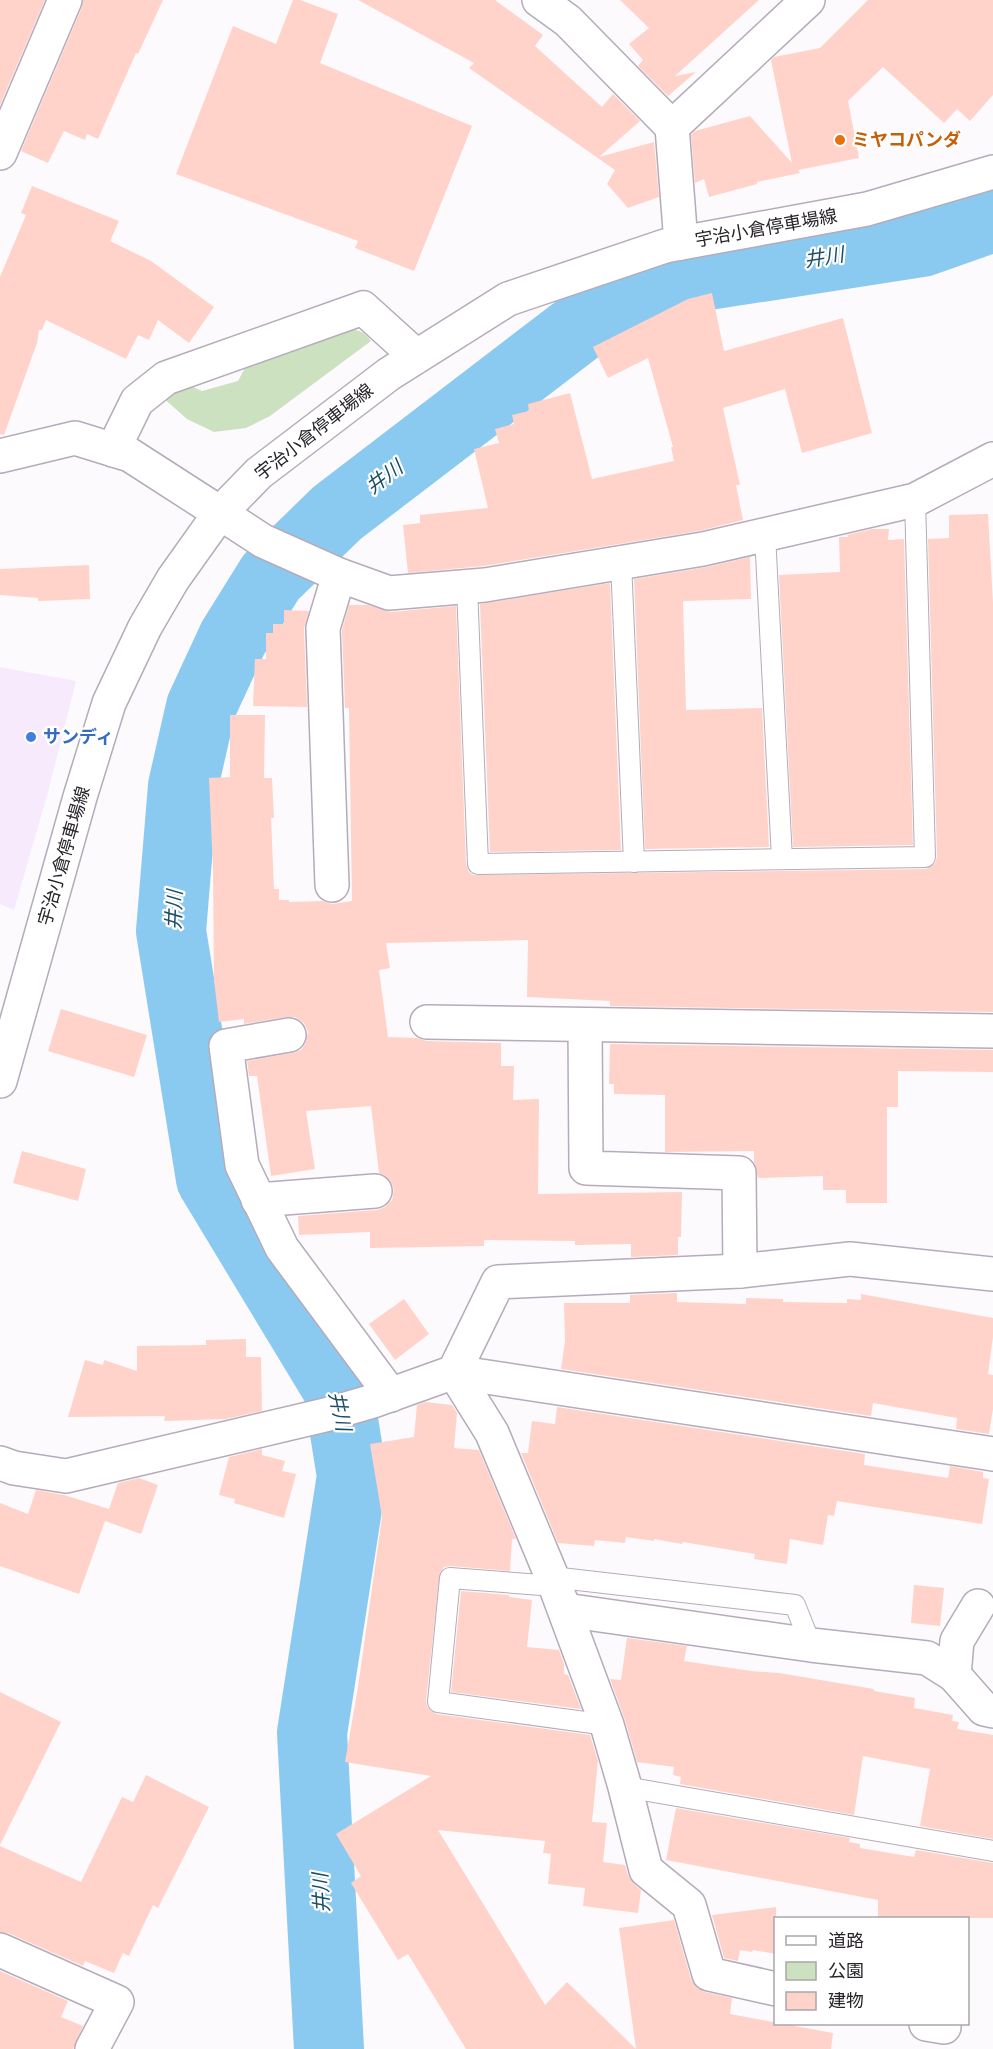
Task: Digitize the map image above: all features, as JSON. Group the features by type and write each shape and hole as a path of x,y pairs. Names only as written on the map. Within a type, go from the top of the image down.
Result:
{"street":[{"path":"0,153 65,0"},
{"path":"539,0 568,21 672,127 681,243"},
{"path":"672,127 808,0"},
{"name":"宇治小倉停車場線","path":"0,1082 77,808 110,703 151,618 173,579 220,513 258,473 389,374 508,299 665,246 867,209 993,172"},
{"path":"113,450 137,401 166,378 363,308 416,356"},
{"path":"0,456 75,438 130,455 263,541 329,571 389,593 467,586 703,549 915,500 993,459"},
{"path":"329,571 323,628 332,885"},
{"path":"427,1022 993,1031"},
{"path":"585,1025 586,1168 739,1173 741,1271"},
{"path":"289,1035 226,1046 242,1165 282,1248 382,1398"},
{"path":"258,1200 375,1191"},
{"path":"454,1372 498,1282 741,1271 850,1259 993,1274"},
{"path":"454,1372 492,1433 557,1591 607,1725 646,1870 688,1905 709,1974 774,1989"},
{"path":"0,1463 14,1468 66,1476 325,1415 382,1398 454,1372 993,1454"},
{"path":"557,1591 811,1645 927,1658 954,1675 984,1710 993,1711"},
{"path":"954,1675 957,1641 978,1606"},
{"path":"0,1950 117,2002 92,2049"}],"lane":[{"path":"467,586 478,864 926,856 915,500"},
{"path":"765,535 782,859"},
{"path":"621,562 634,862"},
{"path":"557,1591 450,1578 438,1702 607,1725"},
{"path":"625,1787 993,1851"}],"shaded area":[{"name":"サンディ","path":"0,667 76,681 48,792 14,910 0,904"}],"green space":[{"path":"340,328 361,332 371,341 270,416 246,428 214,432 187,419 161,396 184,383 202,391 238,381 248,362"}],"building":[{"path":"0,0 45,0 0,105"},
{"path":"83,0 163,0 138,54 136,53 98,139 87,134 85,140 64,131 48,163 21,151"},
{"path":"293,0 300,0 338,14 320,63 472,126 414,271 355,248 358,241 176,174 233,26 276,44"},
{"path":"358,0 495,0 543,35 535,46 602,107 613,94 640,121 599,157 654,142 659,197 628,208 607,184 615,170 469,68 474,63"},
{"path":"620,0 759,0 675,76 696,72 668,96 638,66 643,60 629,44 649,28"},
{"path":"868,0 993,0 993,95 970,121 957,109 944,123 883,67 848,101 859,158 798,170 800,173 757,182 757,184 709,197 704,179 695,183 691,135 695,131 750,116 792,163 771,60 774,57 820,48"},
{"path":"32,186 119,221 110,241 151,261 214,307 189,343 158,320 149,340 138,335 126,359 46,320 42,330 39,330 37,343 4,435 0,434 0,277 26,215 21,213"},
{"path":"712,293 724,351 843,318 872,433 802,453 785,389 723,408 740,485 736,485 743,520 699,531 483,566 408,573 403,525 420,523 420,515 488,508 474,449 499,443 495,429 514,424 512,415 529,411 528,404 570,393 592,479 674,461 671,447 673,447 648,358 608,378 593,347 688,299"},
{"path":"988,514 993,603 993,1012 610,1006 610,1001 527,997 528,940 386,943 390,968 379,970 388,1037 417,1038 427,1041 501,1043 501,1066 514,1066 513,1100 539,1099 538,1194 682,1192 681,1237 678,1237 678,1255 631,1257 631,1244 575,1245 575,1241 484,1240 484,1246 370,1248 370,1232 299,1235 298,1216 377,1210 385,1207 392,1200 394,1189 390,1180 379,1173 371,1106 306,1111 315,1169 271,1176 257,1076 249,1076 247,1061 301,1050 308,1032 304,1023 295,1017 244,1024 244,1019 219,1022 214,980 209,778 230,777 230,715 265,715 264,778 272,778 274,889 279,889 279,900 323,901 332,904 352,901 349,708 345,708 342,630 349,605 368,605 391,612 456,606 466,864 468,871 473,875 926,869 935,863 937,857 928,539 949,538 949,515"},
{"path":"872,529 889,529 888,540 904,539 913,845 793,847 779,575 840,572 839,537 848,537 847,535"},
{"path":"750,557 751,599 683,601 686,710 762,708 769,847 645,849 634,579 707,567"},
{"path":"89,565 90,599 38,601 38,598 0,595 0,569"},
{"path":"610,583 621,850 490,852 480,604"},
{"path":"284,610 309,611 304,629 307,707 253,706 255,659 266,659 266,633 273,633 273,624 284,624"},
{"path":"61,1009 147,1035 134,1077 48,1051"},
{"path":"610,1044 993,1050 993,1072 898,1071 898,1107 887,1107 887,1203 846,1203 846,1190 823,1190 823,1176 758,1178 754,1151 665,1152 665,1095 614,1094 614,1084 609,1084"},
{"path":"22,1151 86,1169 78,1201 13,1183"},
{"path":"677,1293 677,1302 746,1304 746,1298 783,1299 783,1302 847,1303 847,1299 861,1300 861,1294 993,1318 988,1374 993,1375 993,1409 989,1434 956,1429 957,1418 873,1403 871,1416 561,1369 565,1341 564,1303 630,1303 630,1295"},
{"path":"404,1299 429,1334 395,1360 369,1324"},
{"path":"246,1339 246,1357 261,1357 262,1411 226,1419 164,1421 165,1416 68,1417 85,1360 103,1365 104,1360 137,1371 137,1346 206,1345 206,1340"},
{"path":"425,1402 452,1405 457,1413 454,1448 479,1450 516,1539 512,1539 510,1571 451,1566 444,1567 440,1572 427,1707 436,1714 590,1735 598,1761 592,1822 607,1823 603,1862 625,1865 628,1875 641,1890 638,1913 583,1906 585,1888 548,1884 551,1854 543,1853 545,1841 438,1830 545,2005 567,1982 636,2049 466,2049 408,1954 398,1960 351,1883 361,1876 336,1834 431,1776 345,1762 382,1517 370,1444 414,1437 417,1405"},
{"path":"557,1407 865,1454 864,1465 948,1478 950,1466 983,1472 983,1478 989,1479 982,1524 837,1501 834,1516 828,1515 823,1545 790,1539 787,1564 754,1559 755,1554 654,1539 654,1541 626,1537 625,1543 595,1540 594,1546 558,1543 521,1453 528,1453 532,1421 555,1424"},
{"path":"262,1449 262,1455 285,1461 282,1471 296,1474 284,1518 234,1503 235,1499 219,1495 229,1457"},
{"path":"139,1478 158,1485 141,1534 105,1521 79,1594 0,1566 0,1503 28,1514 36,1490 64,1495 109,1509 118,1483"},
{"path":"914,1585 944,1588 940,1626 911,1623"},
{"path":"461,1591 509,1595 509,1597 532,1600 527,1647 559,1650 564,1664 564,1674 568,1675 581,1709 451,1692"},
{"path":"627,1638 687,1646 684,1661 779,1673 915,1698 914,1708 953,1715 952,1721 959,1722 957,1729 993,1735 993,1839 920,1826 930,1769 863,1756 854,1815 680,1784 681,1777 673,1775 674,1767 637,1762 610,1679 621,1680"},
{"path":"0,1692 61,1722 0,1845"},
{"path":"146,1775 209,1807 158,1908 153,1905 129,1956 123,1953 114,1973 85,1961 83,1966 8,1933 0,1932 0,1846 81,1882 122,1797 133,1802"},
{"path":"676,1808 850,1838 849,1842 860,1844 860,1848 914,1857 916,1850 993,1863 993,1918 878,1917 878,1900 666,1860"},
{"path":"776,1907 774,1954 740,1950 738,1961 724,1958 712,1915"},
{"path":"674,1920 691,1979 697,1988 732,1998 730,2014 774,2022 774,2025 790,2025 833,2033 831,2049 636,2049 619,1928"},
{"path":"0,1971 68,2001 61,2017 83,2026 73,2049 0,2049"}],"waterway":[{"name":"井川","path":"329,2049 312,1733 352,1476 338,1389 211,1179 171,931 183,786 201,707 233,638 271,577 337,513 601,311 702,276 922,242 993,217"}],"place":[{"name":"ミヤコパンダ","path":"840,140"},
{"name":"サンディ","path":"31,737"}]}
